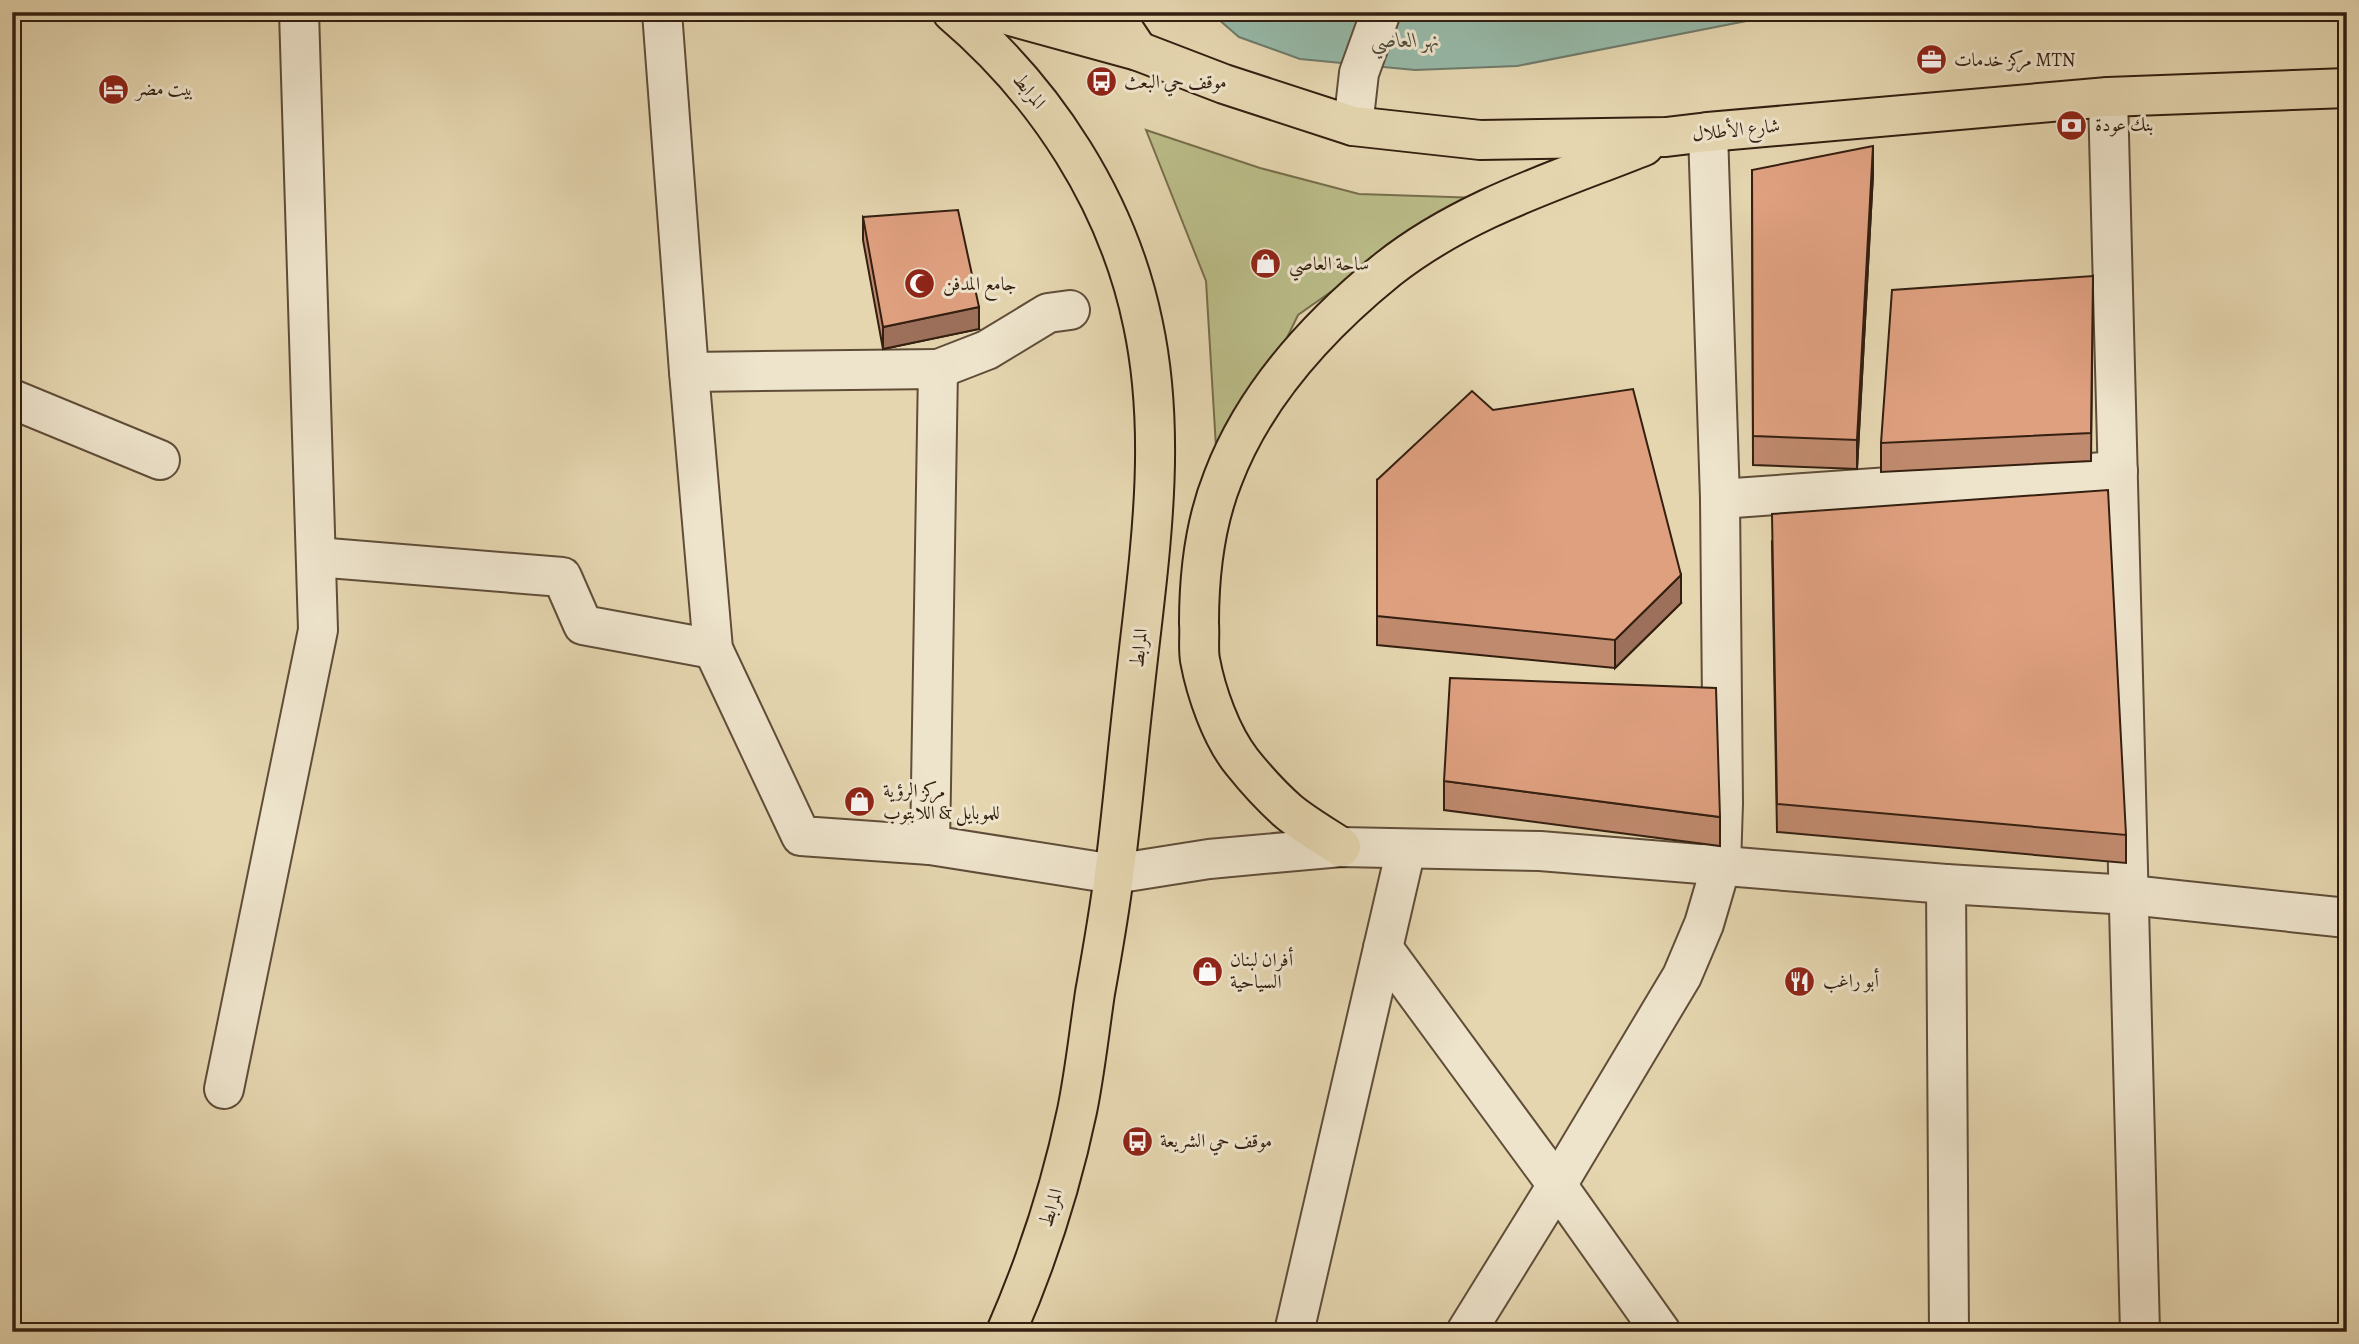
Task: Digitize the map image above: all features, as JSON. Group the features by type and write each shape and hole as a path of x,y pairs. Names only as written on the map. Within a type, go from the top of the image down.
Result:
{"main road":[{"name":"المرابط","path":"952,12 981,37 1026,86 1066,139 1099,197 1124,258 1143,321 1154,387 1157,453 1153,519 1114,874 1077,1111 1055,1200 1026,1287 1006,1332"},
{"name":"شارع الأطلال","path":"996,12 1138,51 1224,84 1353,126 1480,139 1666,137 2108,97 2347,88"},
{"path":"1112,12 1138,51"},
{"path":"1341,847 1288,811 1278,801 1241,761 1216,714 1200,658 1199,600 1205,543 1223,478 1253,418 1292,362 1339,312 1390,268 1447,229 1508,198 1666,137"}],"street":[{"path":"224,1089 318,631 299,12"},
{"path":"662,12 713,649 801,836 930,845 1114,874 1209,859 1341,847 1540,851 1946,884 2130,895 2347,918"},
{"path":"1353,126 1359,74 1381,12"},
{"path":"2108,97 2140,1332"},
{"path":"1466,1332 1682,976 1704,924 1721,866 1723,789 1720,499 1708,132"},
{"path":"689,372 938,369 987,349 1048,313 1070,310"},
{"path":"930,845 938,369"},
{"path":"12,399 160,460"},
{"path":"1720,499 2118,471"},
{"path":"316,558 562,577 583,625 713,649"},
{"path":"1294,1332 1406,849"},
{"path":"1946,884 1949,1332"},
{"path":"1383,948 1661,1332"}],"green space":[{"path":"1146,130 1260,168 1359,194 1511,199 1399,244 1298,315 1218,480 1206,281"}],"water":[{"name":"نهر العاصي","path":"1210,12 1803,12 1517,66 1415,70 1300,59 1239,37"}],"building":[{"path":"1873,146 1857,440 1753,436 1752,170"},
{"name":"جامع المدفن","path":"958,210 979,307 883,327 863,217"},
{"path":"2093,276 2091,433 1881,443 1892,290"},
{"path":"1633,389 1681,575 1615,640 1377,616 1377,480 1472,391 1493,410"},
{"path":"2108,490 2126,835 1777,804 1772,514"},
{"path":"1450,678 1716,688 1720,817 1444,781"}],"place":[{"name":"مركز خدمات MTN","path":"1931,60"},
{"name":"موقف حي البعث","path":"1101,82"},
{"name":"بيت مضر","path":"113,89"},
{"name":"بنك عودة","path":"2072,125"},
{"name":"ساحة العاصي","path":"1266,264"},
{"name":"جامع المدفن","path":"920,284"},
{"name":"مركز الرؤية للموبايل & اللابتوب","path":"860,802"},
{"name":"أفران لبنان السياحية","path":"1207,971"},
{"name":"أبو راغب","path":"1800,981"},
{"name":"موقف حي الشريعة","path":"1137,1141"}]}
